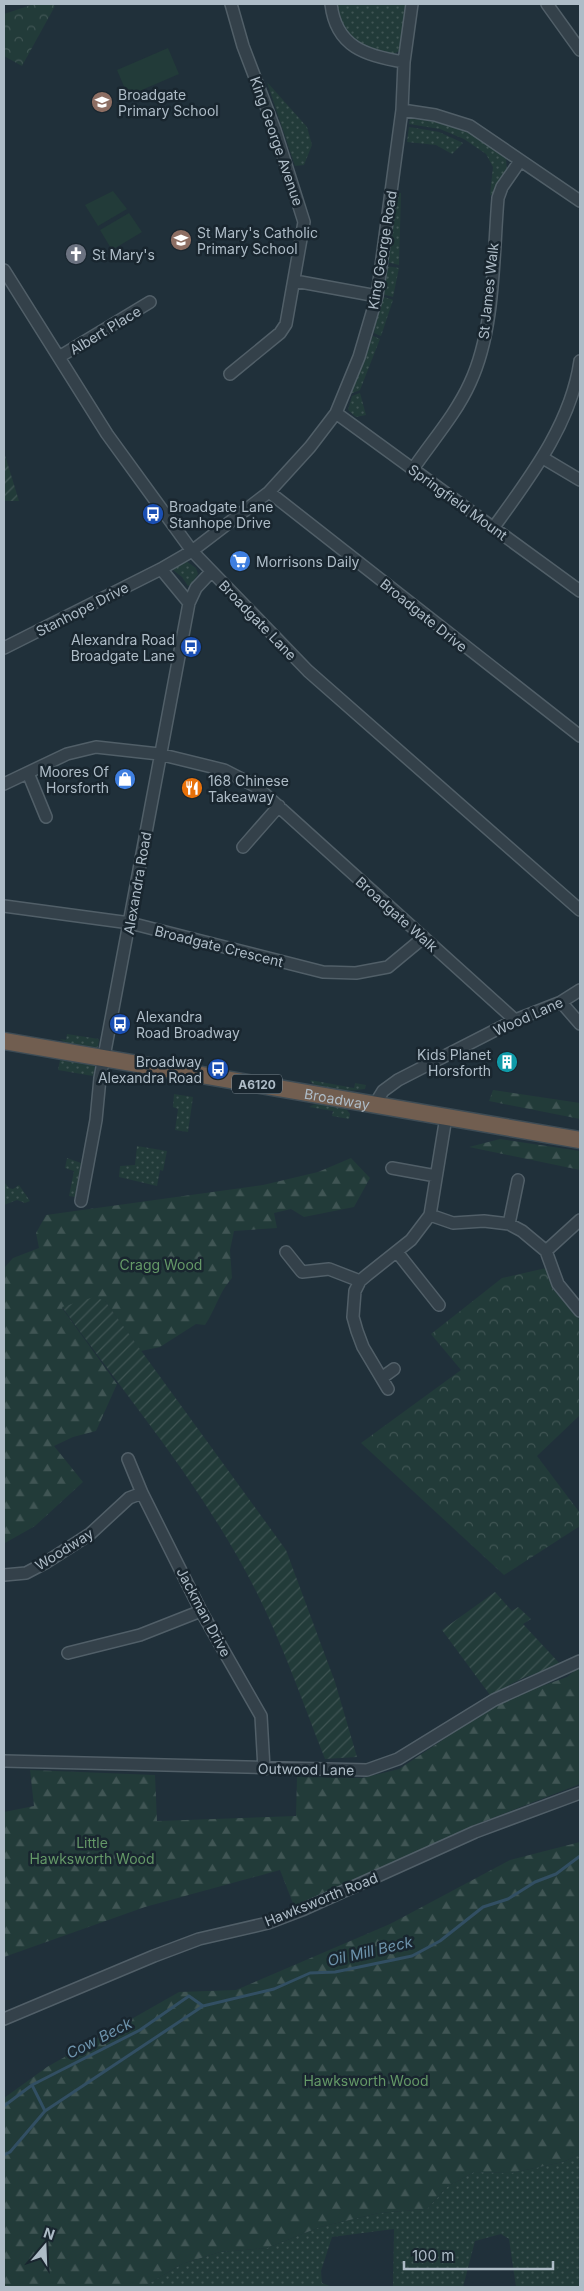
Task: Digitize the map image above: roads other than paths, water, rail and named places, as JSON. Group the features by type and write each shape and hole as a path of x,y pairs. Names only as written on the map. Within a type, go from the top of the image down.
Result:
{"highway":[{"name":"Broadway","path":"4,1041 580,1140"}],"street":[{"name":"King George Avenue","path":"230,374 280,333 286,324 303,235 302,210 275,130 243,46 231,4"},
{"path":"331,4 332,16 338,29 349,43 366,55 404,62"},
{"name":"King George Road","path":"192,551 269,492 310,447 336,413 359,357 377,296 402,110 404,62 412,4"},
{"path":"547,4 580,50"},
{"path":"402,110 434,114 470,126 580,200"},
{"name":"St James Walk","path":"413,469 462,397 476,368 488,320 498,198 502,187 520,161"},
{"name":"Broadgate Lane","path":"4,270 107,434 192,551 308,671 580,910"},
{"path":"295,281 377,296"},
{"name":"Albert Place","path":"59,357 150,302"},
{"path":"494,527 543,458 572,394 580,361"},
{"name":"Springfield Mount","path":"336,413 580,591"},
{"path":"543,458 580,480"},
{"name":"Broadgate Drive","path":"269,492 580,736"},
{"name":"Stanhope Drive","path":"5,644 160,569 185,553 192,551"},
{"path":"160,569 189,603"},
{"name":"Alexandra Road","path":"81,1201 104,1058 130,923 159,754 189,603 196,588 211,572"},
{"name":"Broadgate Walk","path":"4,784 67,754 96,747 159,754 224,770 257,787 515,1020"},
{"path":"28,773 46,817"},
{"path":"243,847 279,806"},
{"name":"Broadgate Crescent","path":"4,906 130,923 322,972 356,973 388,967 424,938"},
{"name":"Wood Lane","path":"375,1104 383,1091 398,1080 515,1020 561,1002 580,990"},
{"path":"561,1002 580,1024"},
{"path":"388,1389 383,1377 362,1347 357,1331 353,1305 355,1291 360,1281 397,1252 421,1229 430,1215 446,1117"},
{"path":"392,1168 436,1176"},
{"path":"509,1224 518,1180"},
{"path":"430,1215 453,1223 484,1221 509,1224 546,1250 558,1284 580,1311"},
{"path":"546,1250 580,1220"},
{"path":"286,1252 302,1272 329,1269 360,1281"},
{"path":"397,1252 439,1305"},
{"path":"383,1377 394,1369"},
{"name":"Jackman Drive","path":"128,1459 142,1493 202,1611 262,1716 264,1768"},
{"name":"Woodway","path":"4,1575 26,1572 45,1563 90,1534 129,1498 142,1493"},
{"path":"68,1653 140,1635 202,1611"},
{"name":"Outwood Lane","path":"4,1761 367,1770 398,1759 494,1700 580,1661"},
{"name":"Hawksworth Road","path":"4,2019 199,1939 268,1923 302,1910 474,1832 580,1793"}],"waterway":[{"name":"Oil Mill Beck","path":"4,2155 10,2152 45,2111 203,2006 274,1989 310,1973 335,1972 412,1956 440,1941 483,1907 508,1899 535,1882 556,1874 580,1856"},
{"name":"Cow Beck","path":"4,2106 32,2085 140,2030 189,1996 203,2006"},
{"path":"32,2085 45,2111"}],"place":[{"name":"Broadgate Primary School","path":"102,102"},
{"name":"St Mary's Catholic Primary School","path":"181,240"},
{"name":"St Mary's","path":"76,254"},
{"name":"Broadgate Lane Stanhope Drive","path":"153,514"},
{"name":"Morrisons Daily","path":"240,561"},
{"name":"Alexandra Road Broadgate Lane","path":"191,647"},
{"name":"Moores Of Horsforth","path":"125,779"},
{"name":"168 Chinese Takeaway","path":"192,788"},
{"name":"Alexandra Road Broadway","path":"120,1024"},
{"name":"Kids Planet Horsforth","path":"507,1062"},
{"name":"Broadway Alexandra Road","path":"218,1069"}],"park label":[{"name":"Cragg Wood","path":"161,1264"},
{"name":"Little Hawksworth Wood","path":"92,1850"},
{"name":"Hawksworth Wood","path":"366,2080"}]}
